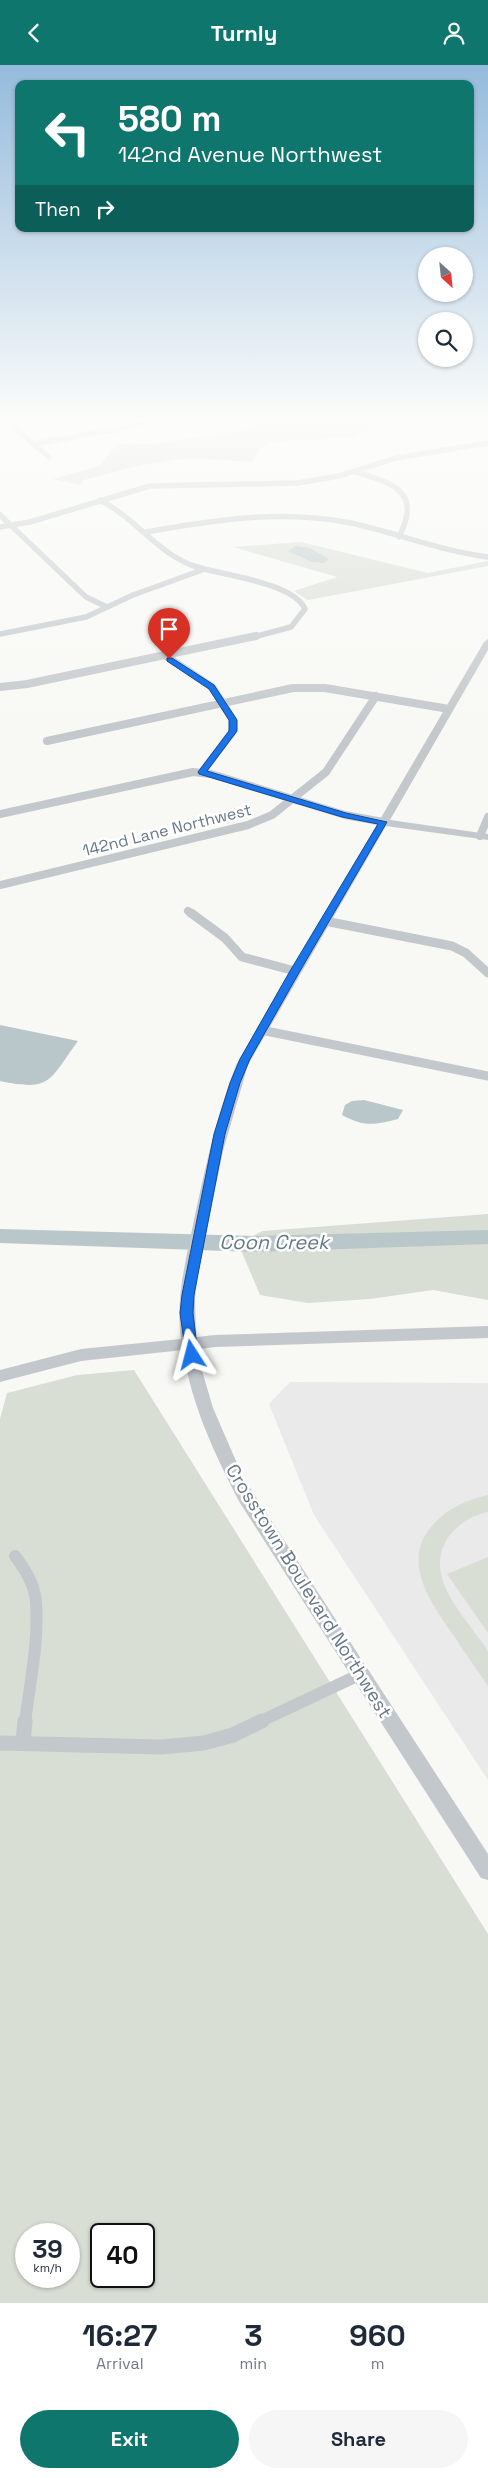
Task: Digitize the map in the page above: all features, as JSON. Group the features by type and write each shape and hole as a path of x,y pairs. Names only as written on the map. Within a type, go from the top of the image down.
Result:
{"street":[{"path":"11,525 86,597 107,607"},
{"path":"1,687 27,684 281,631 291,627 305,609 302,601 281,589 202,570 176,558 138,525"},
{"path":"146,532 184,525"},
{"path":"355,525 440,549 488,557"},
{"path":"399,537 404,525"},
{"path":"0,634 86,617 133,595 202,570"},
{"name":"Crosstown Boulevard Northwest","path":"488,642 242,1065 227,1107 200,1225 186,1313 190,1344 202,1399 227,1462 246,1497 488,1871"},
{"path":"166,656 212,687 224,703 233,720 233,731 202,772"},
{"path":"47,741 293,688 307,687 376,696 449,709"},
{"name":"142nd Lane Northwest","path":"0,885 248,825 272,815 326,772 376,696"},
{"path":"0,815 172,775 202,772 352,817 383,822 484,837 488,817"},
{"path":"188,911 225,938 242,957 295,971"},
{"path":"325,921 452,946 466,953 488,973"},
{"path":"262,1030 488,1075"},
{"path":"0,1376 44,1363 81,1355 216,1341 488,1332"},
{"path":"15,1556 27,1572 36,1600 34,1642 23,1743"},
{"path":"0,1743 108,1743 161,1747 204,1743 233,1735 361,1674"}],"shaded area":[{"path":"301,542 428,573 488,561 488,566 308,600 294,591 337,577 233,547"},
{"path":"296,546 310,548 329,559 324,563 312,562 288,551"},
{"path":"0,1025 78,1041 48,1080 30,1085 0,1081"},
{"path":"364,1100 403,1110 398,1119 376,1124 357,1122 342,1115 345,1105 352,1101"},
{"path":"488,1214 488,1300 433,1290 370,1299 308,1303 260,1295 238,1243 263,1231"},
{"path":"134,1370 488,1934 488,2303 0,2303 0,1419 7,1393 77,1375"},
{"path":"290,1382 488,1383 488,1780 314,1515 269,1404"},
{"path":"488,1495 488,1512 465,1521 455,1529 447,1539 441,1552 440,1565 442,1578 453,1602 488,1652 488,1686 445,1624 429,1597 419,1568 419,1554 423,1540 432,1526 444,1514 465,1502"},
{"path":"488,1557 488,1633 447,1574"}],"waterway":[{"name":"Coon Creek","path":"0,1236 255,1244 488,1237"}],"route":[{"path":"169,659 212,687 233,720 233,731 202,772 352,817 383,822 245,1059 235,1083 219,1134 193,1263 186,1313 192,1355"}]}
